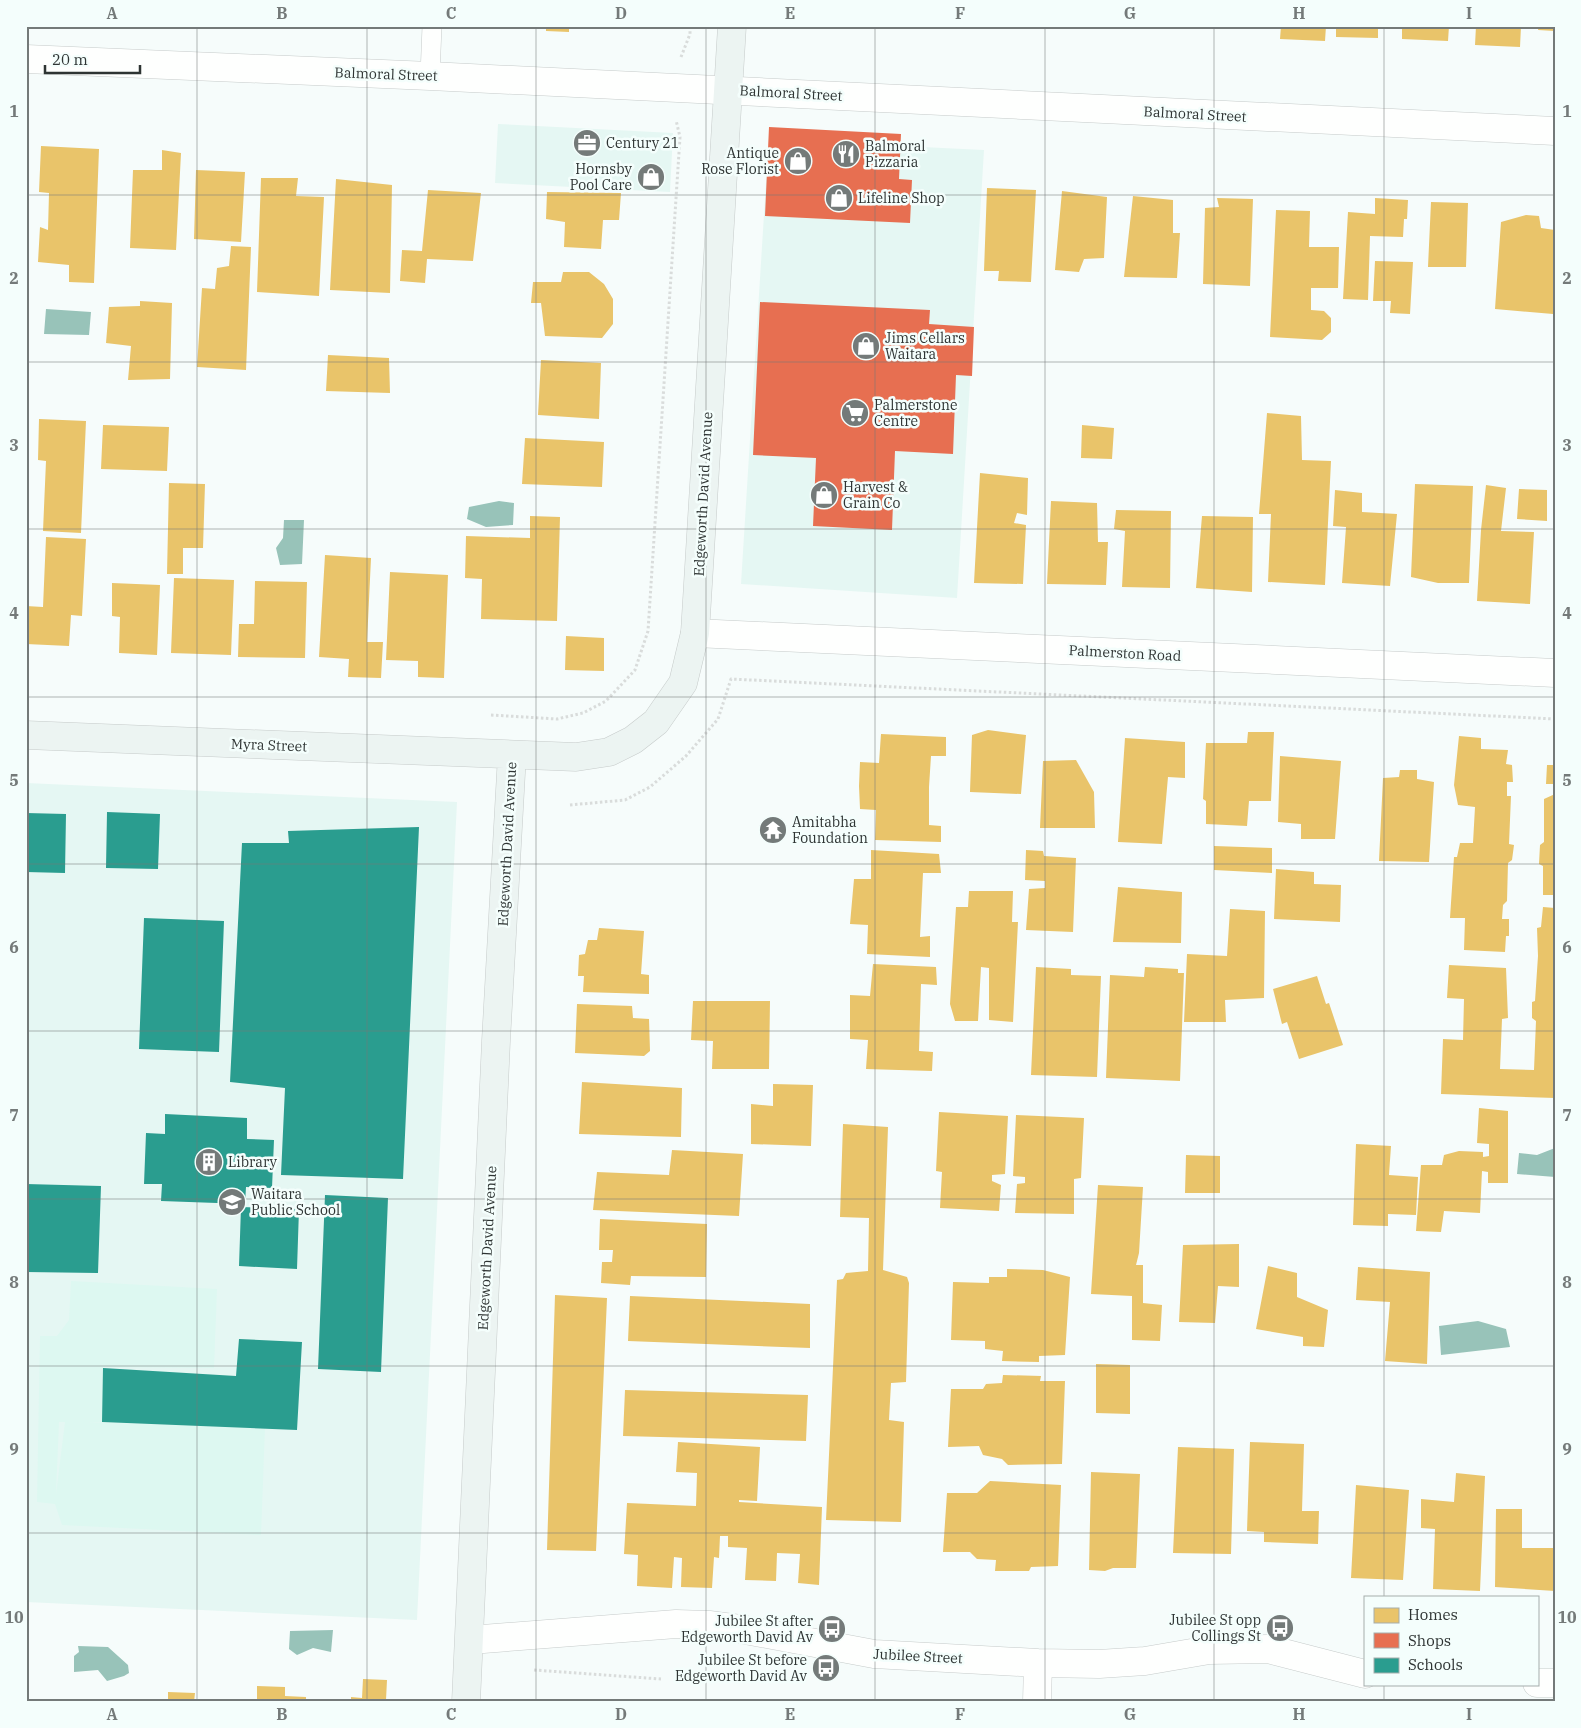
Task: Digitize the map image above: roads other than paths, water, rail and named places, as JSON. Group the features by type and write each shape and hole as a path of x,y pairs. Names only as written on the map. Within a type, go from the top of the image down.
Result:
{"main road":[{"name":"Edgeworth David Avenue","path":"466,1702 496,1041 512,755 576,757 608,752 633,740 656,722 683,683 695,633 732,26"},
{"name":"Myra Street","path":"26,735 512,755"}],"street":[{"name":"Balmoral Street","path":"26,59 430,76 1555,131"},
{"name":"Palmerston Road","path":"695,633 1555,673"},
{"name":"Jubilee Street","path":"470,1640 676,1624 709,1625 874,1654 1038,1663 1099,1664 1145,1661 1209,1650 1268,1650 1364,1674"},
{"path":"1037,1702 1038,1663"},
{"path":"1538,1683 1555,1683"}],"lane":[{"path":"430,76 432,26"}],"place":[{"name":"Century 21","path":"587,143"},
{"name":"Balmoral Pizzaria","path":"846,154"},
{"name":"Antique Rose Florist","path":"798,161"},
{"name":"Hornsby Pool Care","path":"651,177"},
{"name":"Lifeline Shop","path":"839,198"},
{"name":"Jims Cellars Waitara","path":"866,346"},
{"name":"Palmerstone Centre","path":"855,413"},
{"name":"Harvest & Grain Co","path":"824,495"},
{"name":"Amitabha Foundation","path":"773,830"},
{"name":"Library","path":"209,1162"},
{"name":"Waitara Public School","path":"232,1202"},
{"name":"Jubilee St opp Collings St","path":"1280,1628"},
{"name":"Jubilee St after Edgeworth David Av","path":"832,1629"},
{"name":"Jubilee St before Edgeworth David Av","path":"826,1668"}]}
